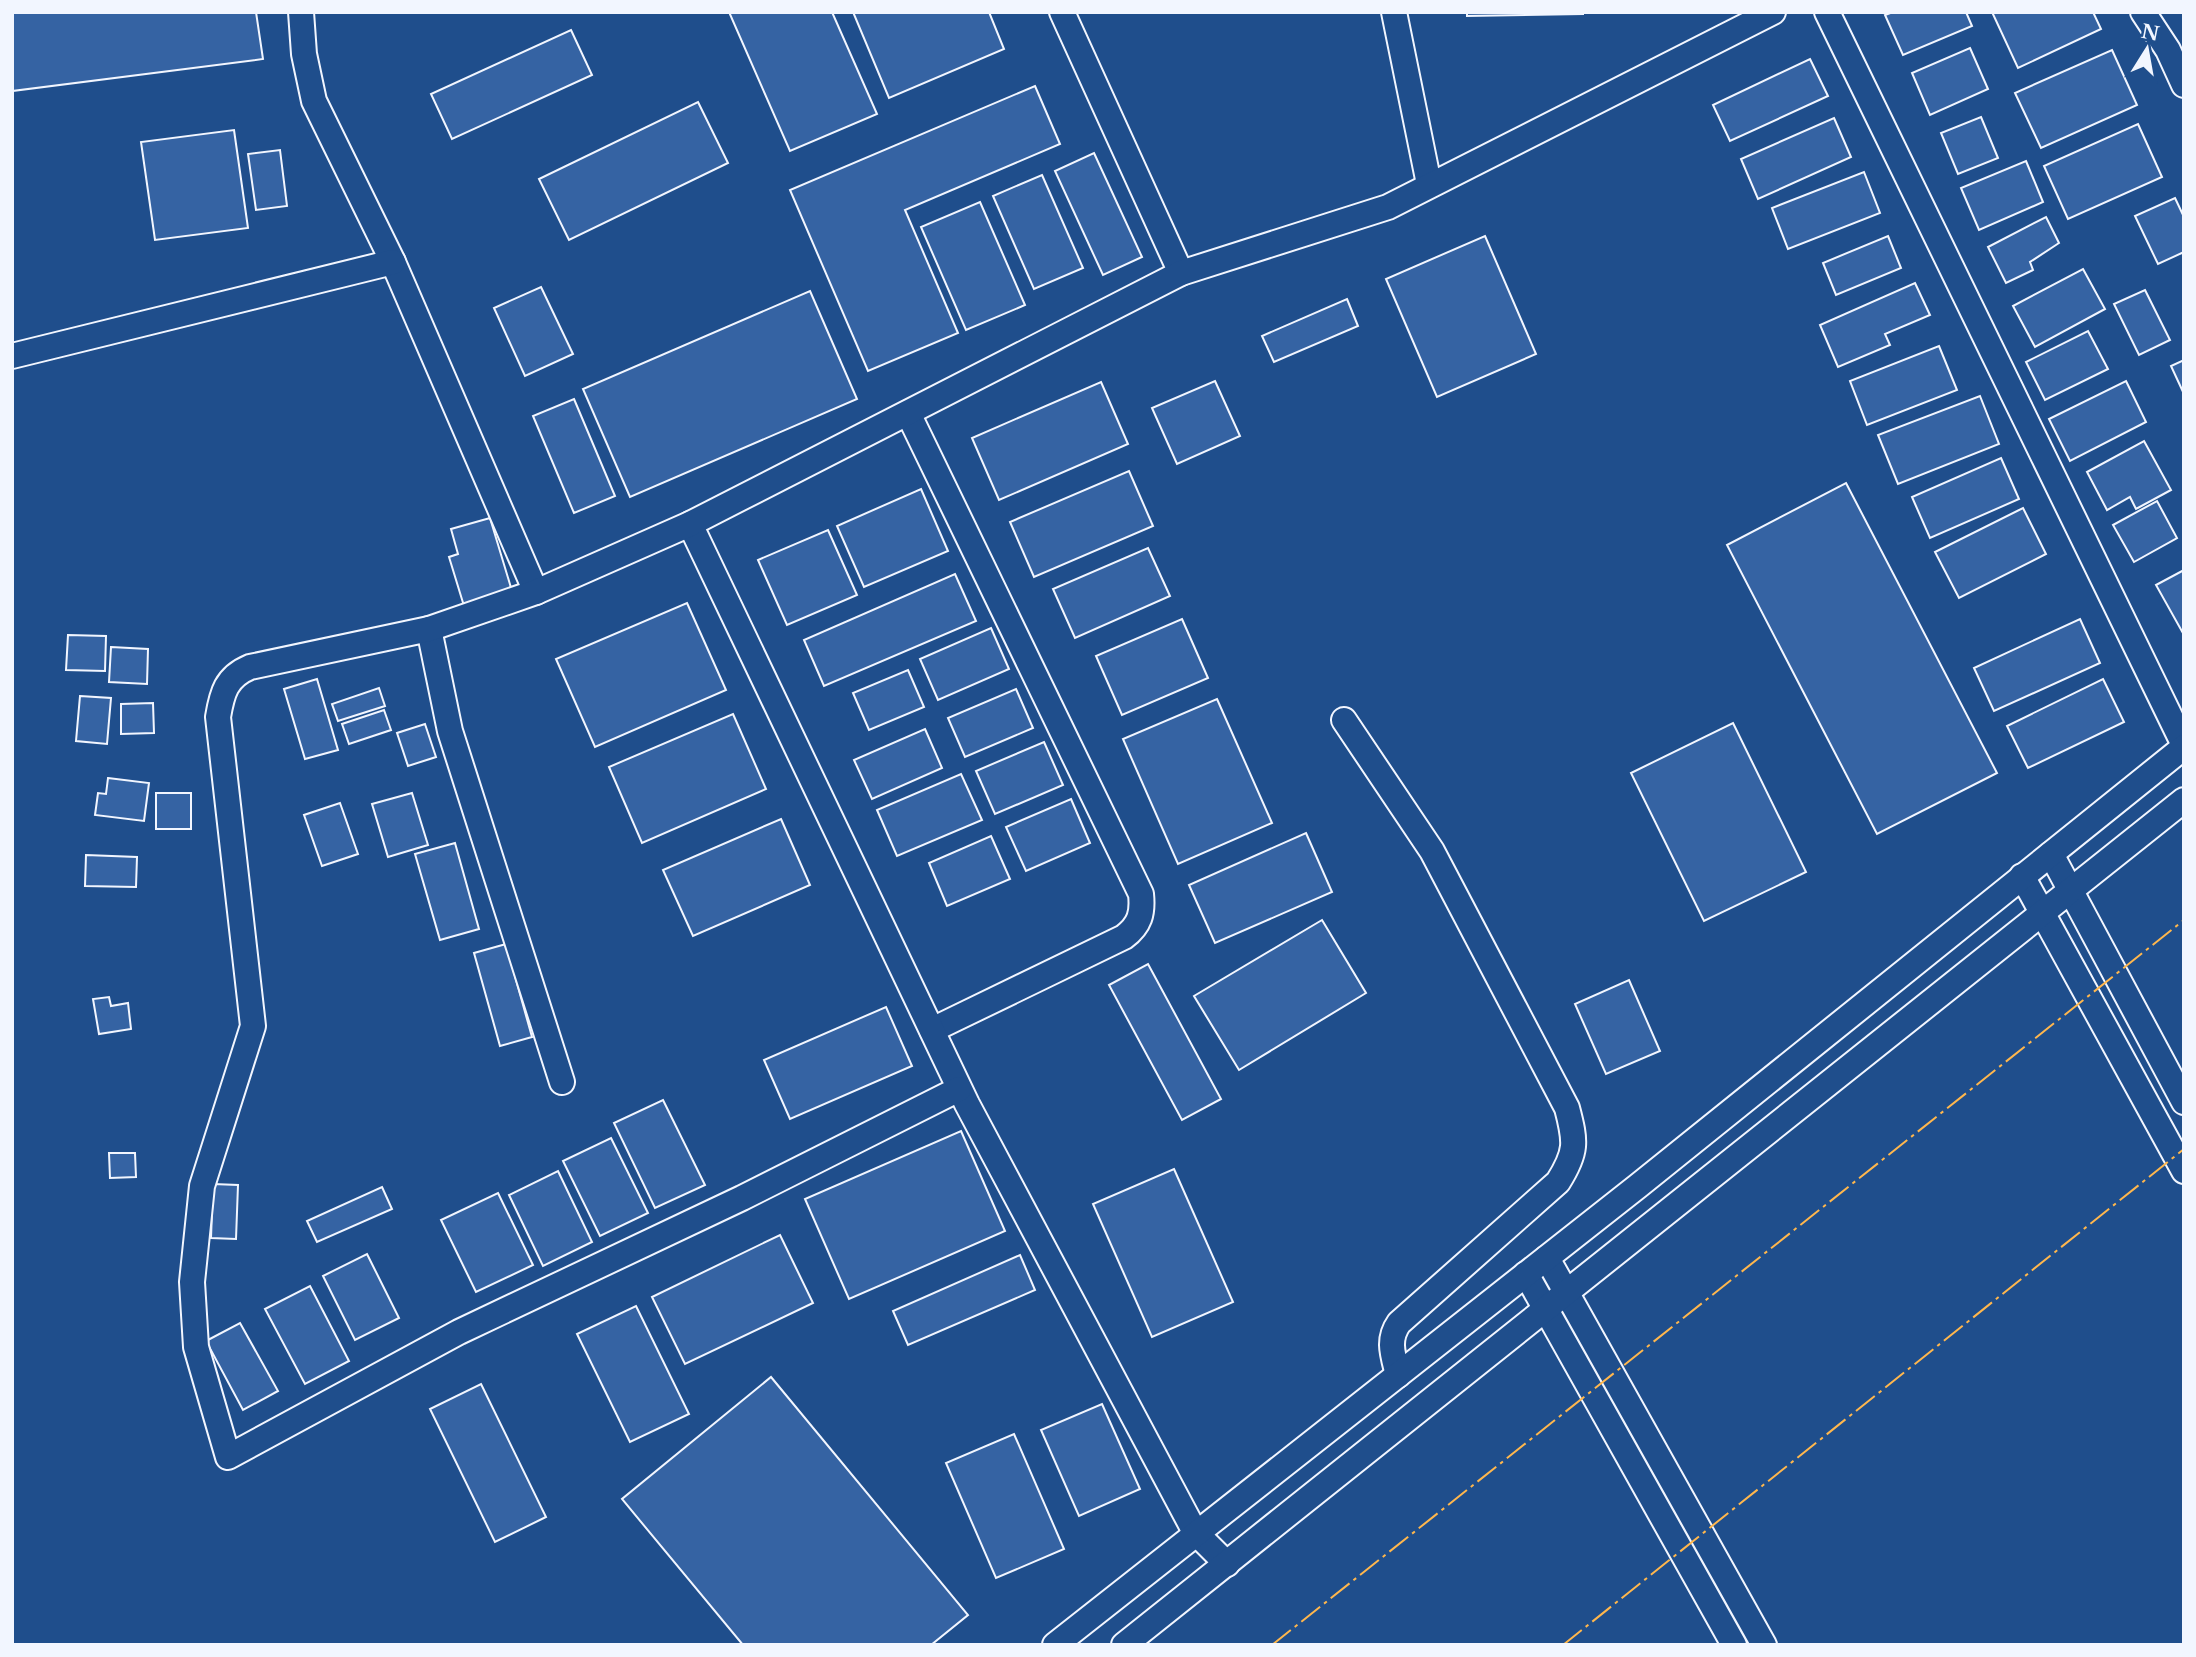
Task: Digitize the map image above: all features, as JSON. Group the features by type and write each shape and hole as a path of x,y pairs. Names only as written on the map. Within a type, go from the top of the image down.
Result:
{"street":[{"path":"301,12 304,54 314,102 393,262 536,592"},
{"path":"1062,12 1181,273"},
{"path":"1394,12 1429,184"},
{"path":"960,1089 742,1198 459,1332 228,1457 196,1347 192,1282 202,1186 253,1026 218,717 223,693 232,676 250,667 429,629 536,592 690,524 1181,273 1388,206 1773,12"},
{"path":"1055,1645 1195,1532 1527,1274 2184,746 1827,12"},
{"path":"2143,12 2168,50 2184,85"},
{"path":"12,356 393,262"},
{"path":"908,414 1141,894 1142,907 1140,921 1124,937 932,1030"},
{"path":"690,524 960,1089 1195,1532 1227,1564"},
{"path":"429,629 450,731 562,1082"},
{"path":"1344,720 1432,851 1567,1108 1574,1136 1573,1158 1558,1182 1399,1323 1393,1332 1391,1347 1398,1375"},
{"path":"1124,1645 2184,800"},
{"path":"2051,854 2184,1102"},
{"path":"2022,876 2184,1171"},
{"path":"1547,1258 1764,1645"},
{"path":"1527,1274 1734,1645"}],"building":[{"path":"12,12 256,12 263,59 12,91"},
{"path":"729,12 832,12 877,114 790,151"},
{"path":"853,12 989,12 1004,49 889,98"},
{"path":"1467,12 1583,12 1583,14 1467,16"},
{"path":"1893,12 1966,12 1972,26 1903,55 1885,15"},
{"path":"1992,12 2093,12 2101,29 2018,68"},
{"path":"571,30 592,75 452,139 431,94"},
{"path":"1970,48 1988,89 1930,115 1912,73"},
{"path":"2112,50 2137,105 2041,148 2015,93"},
{"path":"1810,59 1828,96 1730,141 1713,105"},
{"path":"1035,86 1060,144 905,210 958,333 868,371 790,190"},
{"path":"698,102 728,163 569,240 539,179"},
{"path":"1981,117 1998,158 1958,174 1941,133"},
{"path":"1834,118 1851,157 1758,199 1741,159"},
{"path":"2138,124 2162,177 2068,219 2044,166"},
{"path":"234,130 248,228 155,240 141,142"},
{"path":"280,150 287,206 256,210 248,154"},
{"path":"1094,153 1142,257 1103,275 1055,171"},
{"path":"2026,161 2043,202 1979,230 1961,188"},
{"path":"1864,172 1880,213 1788,249 1772,208"},
{"path":"1042,175 1083,268 1034,289 993,196"},
{"path":"2175,198 2184,217 2184,252 2158,264 2135,216"},
{"path":"980,202 1025,305 966,330 921,227"},
{"path":"2046,217 2059,243 2030,262 2033,270 2006,283 1988,247"},
{"path":"1485,236 1536,354 1437,397 1386,279"},
{"path":"1888,236 1901,268 1836,295 1823,263"},
{"path":"2083,269 2105,309 2035,347 2013,306"},
{"path":"1915,283 1930,315 1885,334 1890,345 1838,367 1820,325"},
{"path":"541,287 573,354 525,376 494,308"},
{"path":"2145,290 2170,340 2139,355 2114,304"},
{"path":"810,291 857,399 630,497 583,389"},
{"path":"1347,299 1358,326 1274,362 1262,336"},
{"path":"2088,331 2108,369 2045,400 2026,362"},
{"path":"1939,346 1957,390 1867,425 1850,381"},
{"path":"2184,360 2184,394 2171,366"},
{"path":"1215,381 1240,436 1177,464 1152,408"},
{"path":"2126,381 2146,422 2070,461 2049,419"},
{"path":"1101,382 1128,444 999,500 972,438"},
{"path":"1980,396 1999,444 1898,484 1878,435"},
{"path":"574,399 615,496 574,513 533,416"},
{"path":"2144,441 2171,490 2136,509 2130,497 2107,510 2087,472"},
{"path":"2001,458 2019,499 1930,538 1912,497"},
{"path":"1129,471 1153,526 1034,577 1010,522"},
{"path":"1846,483 1997,773 1877,834 1727,545"},
{"path":"921,489 948,551 864,587 837,526"},
{"path":"2157,501 2177,538 2134,562 2113,525"},
{"path":"2023,508 2046,554 1959,598 1935,552"},
{"path":"490,518 512,591 464,606 449,557 458,554 451,529"},
{"path":"828,530 857,595 787,625 758,560"},
{"path":"1148,548 1170,596 1075,638 1053,589"},
{"path":"2184,570 2184,635 2156,585"},
{"path":"955,574 976,621 824,686 804,640"},
{"path":"687,603 726,690 595,747 556,659"},
{"path":"1182,619 1208,678 1122,715 1096,656"},
{"path":"2080,619 2100,663 1994,711 1974,668"},
{"path":"991,628 1009,669 938,700 920,659"},
{"path":"68,635 106,636 105,671 66,670"},
{"path":"111,647 148,649 147,684 109,682"},
{"path":"908,670 924,707 869,730 853,693"},
{"path":"317,679 338,750 305,759 284,689"},
{"path":"2103,679 2124,722 2028,768 2007,726"},
{"path":"379,688 385,706 338,721 332,704"},
{"path":"1016,689 1033,728 965,757 948,718"},
{"path":"80,696 111,698 107,744 76,741"},
{"path":"1217,699 1272,823 1178,864 1123,739"},
{"path":"153,703 154,733 121,734 121,704"},
{"path":"384,710 391,730 349,744 342,724"},
{"path":"733,714 766,789 642,843 609,767"},
{"path":"1733,723 1806,872 1704,921 1631,773"},
{"path":"425,724 436,757 408,766 397,733"},
{"path":"925,729 942,768 872,799 854,760"},
{"path":"1044,742 1063,785 995,814 976,771"},
{"path":"961,774 982,820 897,856 877,810"},
{"path":"108,778 149,783 144,821 95,815 98,793 106,794"},
{"path":"156,793 191,793 191,829 156,829"},
{"path":"412,793 428,845 388,857 372,804"},
{"path":"1071,799 1090,843 1026,871 1006,827"},
{"path":"340,803 358,854 322,866 304,815"},
{"path":"781,819 810,885 693,936 663,870"},
{"path":"1306,833 1332,892 1215,943 1189,885"},
{"path":"991,836 1010,879 947,906 929,863"},
{"path":"455,843 479,929 440,940 415,854"},
{"path":"86,855 137,857 136,887 85,886"},
{"path":"1322,920 1366,993 1239,1070 1194,996"},
{"path":"506,944 532,1037 500,1046 474,953"},
{"path":"1148,964 1221,1099 1182,1120 1109,985"},
{"path":"1629,980 1660,1051 1606,1074 1575,1004"},
{"path":"109,997 111,1006 128,1003 131,1029 99,1034 93,999"},
{"path":"886,1007 912,1066 790,1119 764,1060"},
{"path":"663,1100 705,1185 655,1208 614,1123"},
{"path":"961,1131 1005,1231 849,1299 805,1199"},
{"path":"611,1138 648,1213 600,1236 563,1161"},
{"path":"109,1153 135,1153 136,1177 110,1178"},
{"path":"1174,1169 1233,1302 1152,1337 1093,1204"},
{"path":"558,1171 592,1242 543,1266 509,1195"},
{"path":"213,1184 238,1185 236,1239 211,1238"},
{"path":"382,1187 392,1209 317,1242 307,1221"},
{"path":"498,1193 533,1265 476,1292 441,1220"},
{"path":"780,1235 813,1303 685,1364 652,1297"},
{"path":"367,1254 399,1318 355,1340 323,1276"},
{"path":"1020,1255 1035,1290 908,1345 893,1311"},
{"path":"310,1286 349,1361 305,1384 265,1309"},
{"path":"636,1306 689,1414 630,1442 577,1334"},
{"path":"240,1323 278,1391 243,1410 206,1341"},
{"path":"771,1377 968,1615 931,1645 743,1645 622,1499"},
{"path":"481,1384 546,1517 495,1542 430,1409"},
{"path":"1102,1404 1140,1489 1079,1516 1041,1430"},
{"path":"1014,1434 1064,1549 996,1578 946,1463"}],"power":[{"path":"1272,1645 2184,920"},
{"path":"1563,1645 2184,1149"}]}
